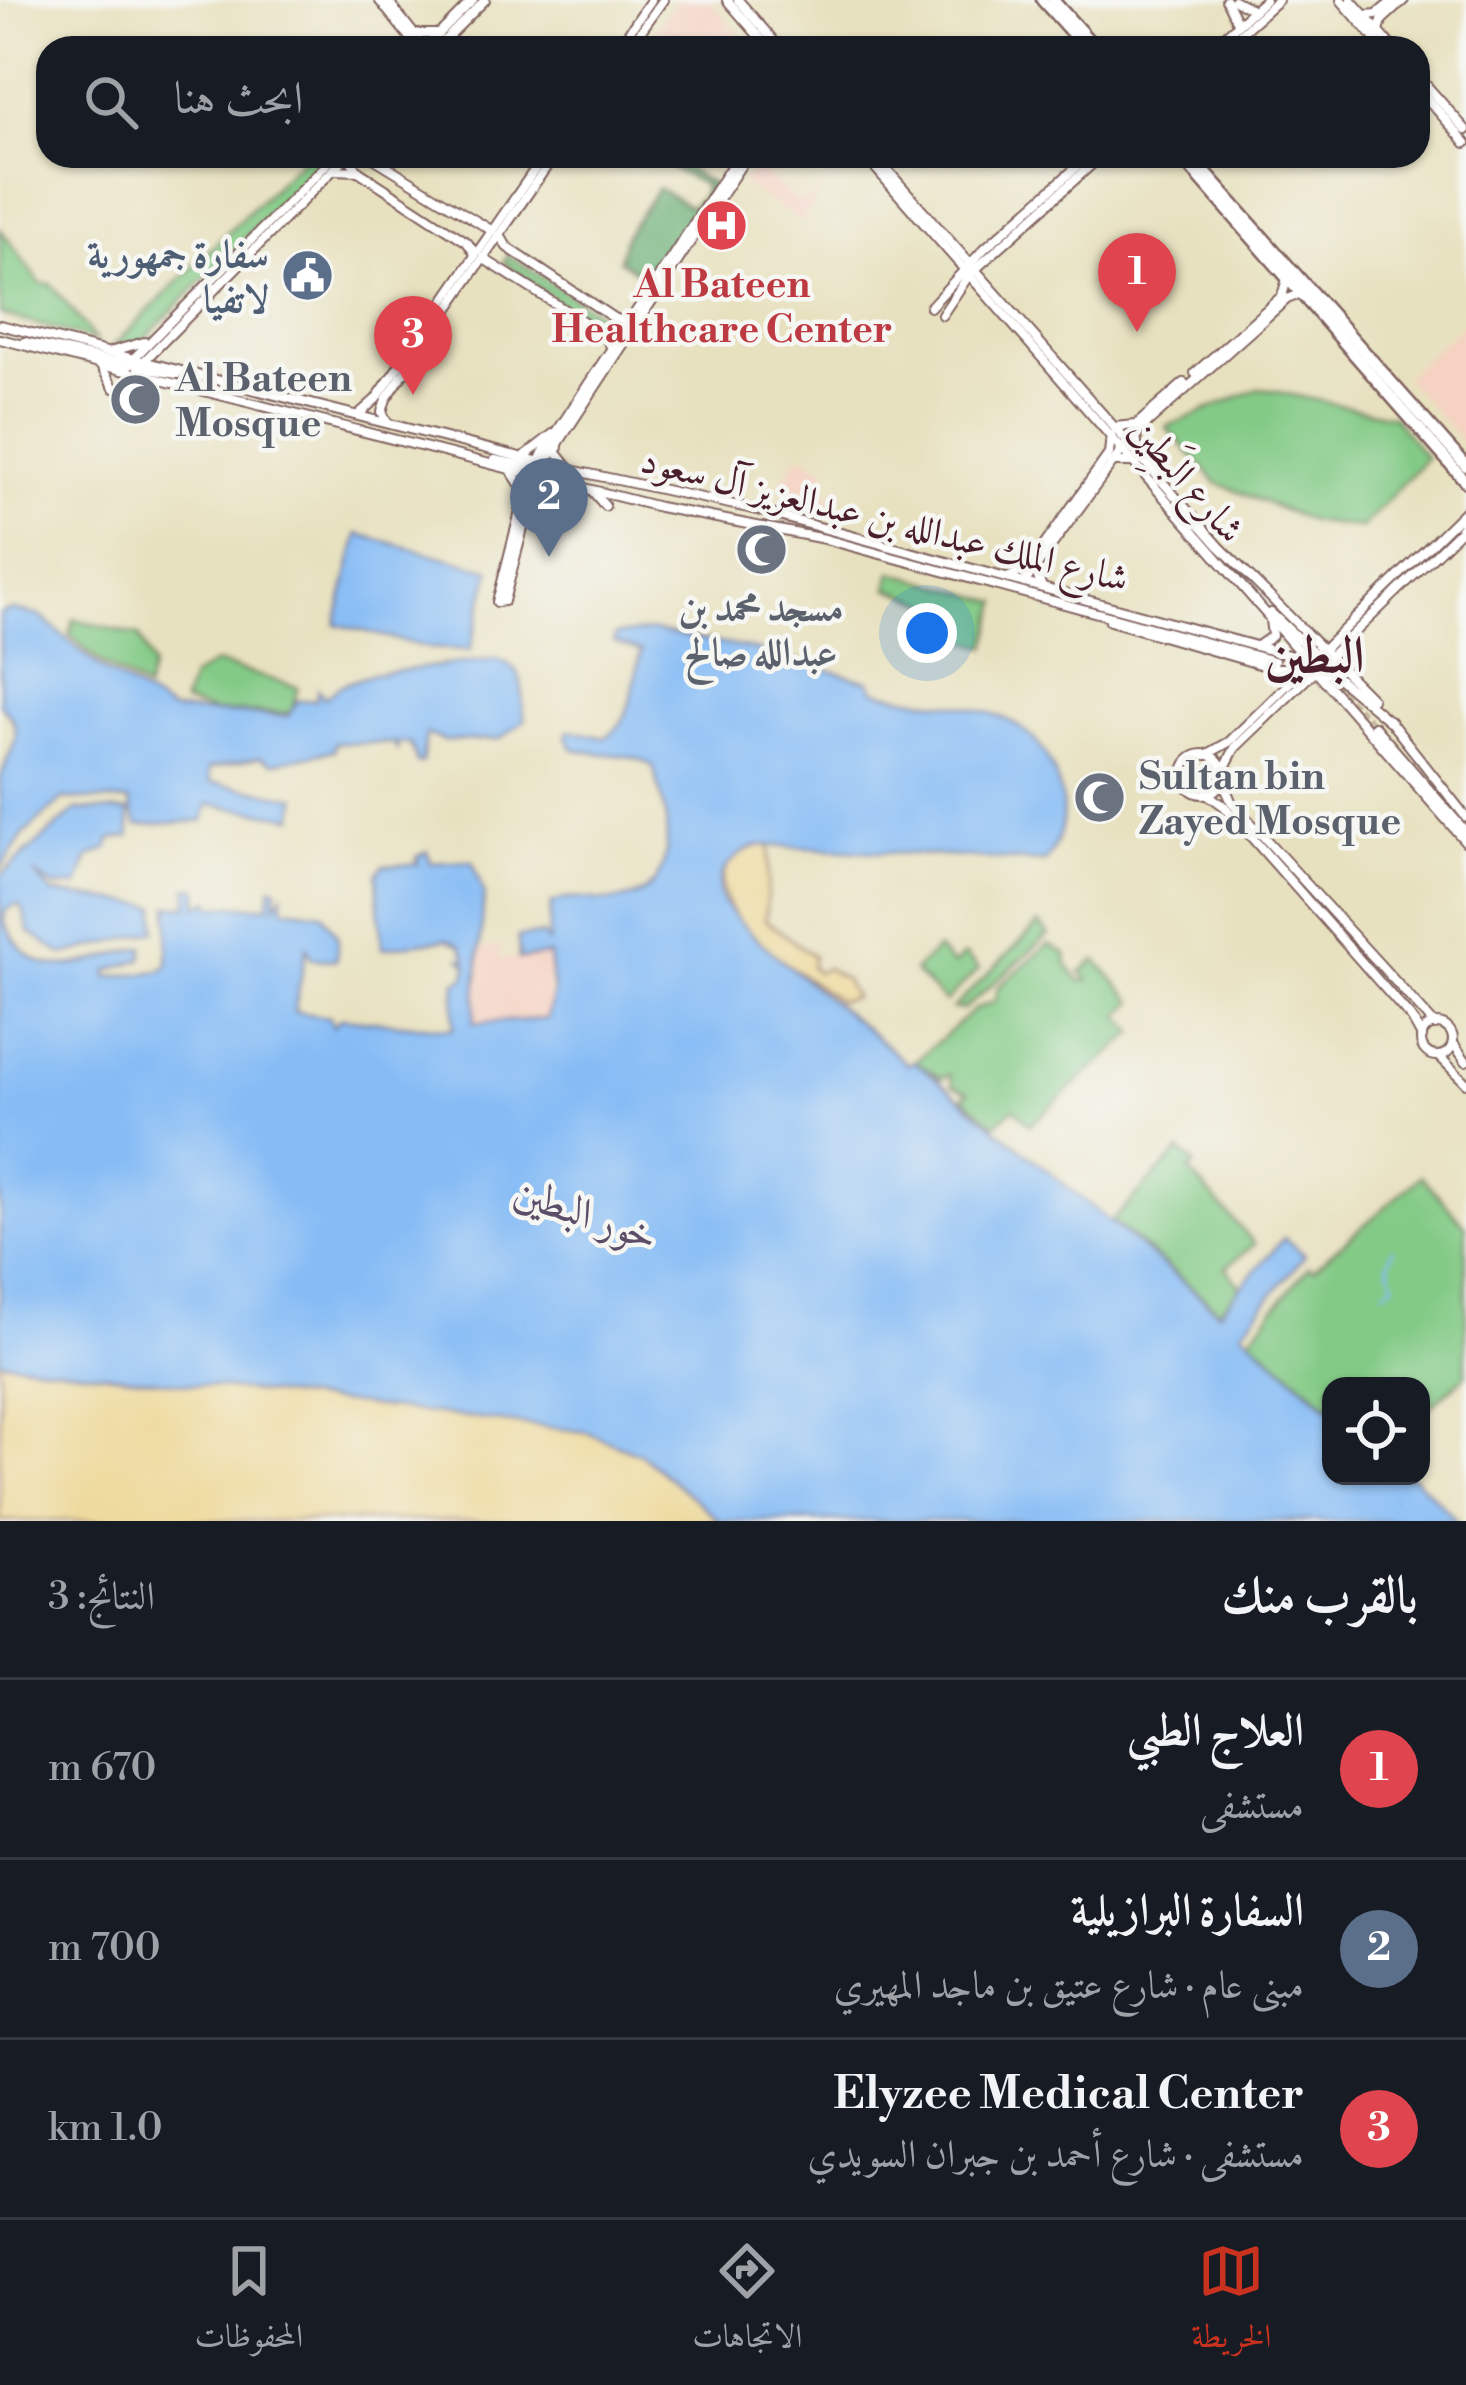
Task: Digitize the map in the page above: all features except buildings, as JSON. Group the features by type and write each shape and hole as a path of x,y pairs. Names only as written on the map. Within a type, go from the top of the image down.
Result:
{"highway":[{"path":"1042,0 1074,36"},
{"path":"1053,0 1085,36"},
{"path":"1191,168 1466,478"},
{"path":"1201,168 1466,478"}],"main road":[{"path":"383,0 412,36"},
{"path":"435,36 473,0"},
{"path":"449,36 485,0"},
{"path":"626,36 651,0"},
{"path":"638,36 663,0"},
{"path":"727,0 758,36"},
{"path":"738,0 770,36"},
{"path":"1230,0 1253,10"},
{"path":"1230,0 1238,24"},
{"path":"1224,36 1265,0"},
{"path":"1238,36 1278,0"},
{"path":"1341,0 1372,36"},
{"path":"1351,0 1383,36"},
{"path":"1364,15 1377,14 1394,0"},
{"path":"1379,32 1382,20 1404,0"},
{"path":"435,36 440,33"},
{"path":"1430,90 1466,130"},
{"path":"1430,102 1466,142"},
{"path":"133,365 146,342 323,168"},
{"path":"356,168 461,239 479,257 502,266 600,332 611,346"},
{"path":"374,182 379,168"},
{"path":"389,168 496,233 513,251 611,317 628,321"},
{"path":"358,415 370,406 539,168"},
{"path":"518,455 534,452 556,437 734,168"},
{"name":"شارع البَطِين","path":"876,168 955,252"},
{"name":"شارع البَطِين","path":"885,168 1259,607 1318,659 1341,670 1388,720 1466,818"},
{"path":"930,308 1076,168"},
{"path":"942,315 956,284 955,252 986,253 1087,168"},
{"path":"133,365 333,170 358,171"},
{"path":"461,239 471,235 471,222"},
{"path":"502,266 503,254 513,251"},
{"path":"956,284 986,289 986,253"},
{"path":"387,422 386,399 479,257"},
{"path":"1109,460 1112,430 1138,424 1282,296 1286,277"},
{"path":"560,482 528,495 500,605 528,495 539,468 611,346 655,287"},
{"path":"1005,578 1028,568 1109,460 1136,433 1287,299 1302,294"},
{"path":"600,332 609,328 611,317"},
{"path":"133,365 166,322"},
{"name":"شارع الملك عبدالله بن عبدالعزيز آل سعود","path":"0,326 105,352 150,377 327,425 509,468 572,470 767,513 1292,656 1318,659 1388,720"},
{"name":"شارع الملك عبدالله بن عبدالعزيز آل سعود","path":"0,339 99,364 174,369 518,455 560,482 816,537 1274,664"},
{"path":"162,341 160,358 174,369"},
{"path":"18,344 31,342 190,373"},
{"path":"105,352 146,342"},
{"path":"99,364 119,390 150,377"},
{"path":"1109,460 1136,459 1136,433"},
{"path":"556,437 557,453 572,470"},
{"name":"شارع البَطِين","path":"1136,459 1307,639 1329,686 1466,842"},
{"path":"482,461 592,475"},
{"path":"509,468 528,495"},
{"path":"608,495 614,487 632,484"},
{"path":"592,490 605,506"},
{"path":"996,585 1024,584 1067,516"},
{"path":"1318,659 1340,646 1465,520"},
{"path":"1300,686 1336,634 1465,520"},
{"path":"1035,570 1043,589"},
{"path":"1259,607 1318,659"},
{"path":"1255,646 1270,640 1270,618"},
{"path":"1348,622 1281,696 1226,745 1192,758 1183,772 1188,787 1206,794 1232,815 1412,1019 1424,1049 1466,1083"},
{"path":"1307,639 1336,634"},
{"path":"1340,646 1341,670"},
{"path":"1274,664 1295,670 1292,656"},
{"path":"1274,664 1282,678 1281,696"},
{"path":"1206,794 1222,776 1232,751 1281,696 1314,681 1329,686"},
{"path":"1374,726 1466,832"},
{"path":"1206,754 1232,801 1435,1025 1448,1029 1466,1061"},
{"path":"1422,1037 1435,1025"},
{"path":"1438,1056 1453,1042"}],"shaded area":[{"path":"678,0 709,0 740,36 651,36"},
{"path":"752,168 775,168 767,176 796,200 808,202 837,168 801,222 742,183"},
{"path":"1466,322 1466,446 1404,377"},
{"path":"800,454 829,472 818,488 832,498 823,511 812,504 815,498 802,496 805,486 796,497 779,487"},
{"path":"500,946 500,959 549,955 549,1018 474,1023 481,948"}],"green space":[{"path":"293,168 315,168 142,341 111,348"},
{"path":"685,168 712,184 712,190 651,281 619,260 626,234 658,188 690,207 702,196 704,185 672,169"},
{"path":"0,229 41,284 51,284 96,341 0,314"},
{"path":"508,255 608,320 608,328 562,305 504,262"},
{"path":"1259,388 1393,416 1426,458 1362,528 1310,521 1217,483 1166,427"},
{"path":"892,572 999,602 987,647 966,641 955,613 888,588"},
{"path":"74,619 139,636 152,666 146,690 99,661 70,635"},
{"path":"215,663 298,687 291,713 215,712 183,703 191,678"},
{"path":"1039,924 1049,935 963,1010 953,1008"},
{"path":"1049,944 1066,954 1067,965 1080,981 1088,980 1081,972 1096,960 1134,1002 1120,1016 1135,1032 1030,1125 1014,1108 995,1125 963,1097 968,1092 953,1086 950,1075 941,1078 915,1061 975,1009 995,1001 998,987"},
{"path":"937,949 953,965 965,955 979,969 945,1002 914,971"},
{"path":"1180,1151 1195,1164 1189,1171 1255,1244 1226,1267 1241,1287 1219,1310 1112,1221"},
{"path":"1421,1176 1466,1226 1466,1375 1430,1407 1430,1377 1322,1377 1322,1399 1250,1338 1309,1266 1313,1269"}],"sand":[{"path":"770,845 765,920 813,956 811,967 817,972 826,968 845,980 854,997 838,1001 780,959 740,922 727,902 722,883 729,864 747,850"},
{"path":"0,1361 587,1432 641,1454 720,1521 0,1521"}],"water":[{"path":"358,534 491,570 470,650 429,648 336,624"},
{"path":"13,610 40,616 101,668 171,711 288,716 297,701 316,700 318,689 325,698 339,686 373,674 496,659 519,676 525,720 500,739 445,741 426,734 422,763 417,763 410,743 398,743 397,749 394,743 335,743 334,750 273,763 260,757 208,769 210,782 297,798 294,817 209,804 203,821 137,825 129,801 63,799 24,834 0,869 0,782 16,734 10,715 0,705 0,613"},
{"name":"خور البطين","path":"653,631 751,649 869,681 874,690 983,711 1028,734 1045,754 1062,805 1062,825 1045,862 761,845 729,864 720,880 721,898 750,932 908,1065 913,1061 926,1070 1219,1312 1284,1238 1305,1255 1242,1331 1322,1402 1322,1485 1422,1485 1458,1521 720,1521 641,1454 587,1432 0,1361 0,876 76,810 129,811 130,837 110,839 109,848 88,858 78,886 55,887 34,873 53,893 156,906 156,931 63,955 29,932 22,907 15,905 5,911 4,922 32,958 65,966 144,947 142,959 108,971 108,977 160,971 168,965 169,906 188,906 188,888 198,888 198,906 210,900 211,906 268,906 271,887 277,888 275,905 283,894 283,908 322,913 338,938 336,960 312,959 307,947 294,1012 330,1017 333,1026 341,1018 453,1029 456,981 465,978 468,965 461,946 447,939 382,948 377,874 383,866 418,864 417,857 427,851 431,863 472,861 484,895 474,1023 547,1019 553,992 549,955 519,959 518,937 542,935 548,942 551,904 559,901 632,897 649,887 666,854 664,810 653,767 635,758 572,748 567,737 569,730 604,738 627,711 641,651 614,642 615,635"}],"waterway":[{"path":"1384,1291 1394,1284 1388,1264 1393,1249"}],"tunnel":[{"path":"1331,684 1374,726"}],"place":[{"name":"Al Bateen Healthcare Center","path":"722,226"},
{"name":"سفارة جمهورية لاتفيا","path":"308,275"},
{"name":"العلاج الطبي","path":"1137,332"},
{"name":"Elyzee Medical Center","path":"413,395"},
{"name":"Al Bateen Mosque","path":"136,399"},
{"name":"مسجد محمد بن عبدالله صالح","path":"761,549"},
{"name":"السفارة البرازيلية","path":"549,557"},
{"name":"Sultan bin Zayed Mosque","path":"1100,797"}],"district":[{"name":"البطين","path":"1315,654"}]}
